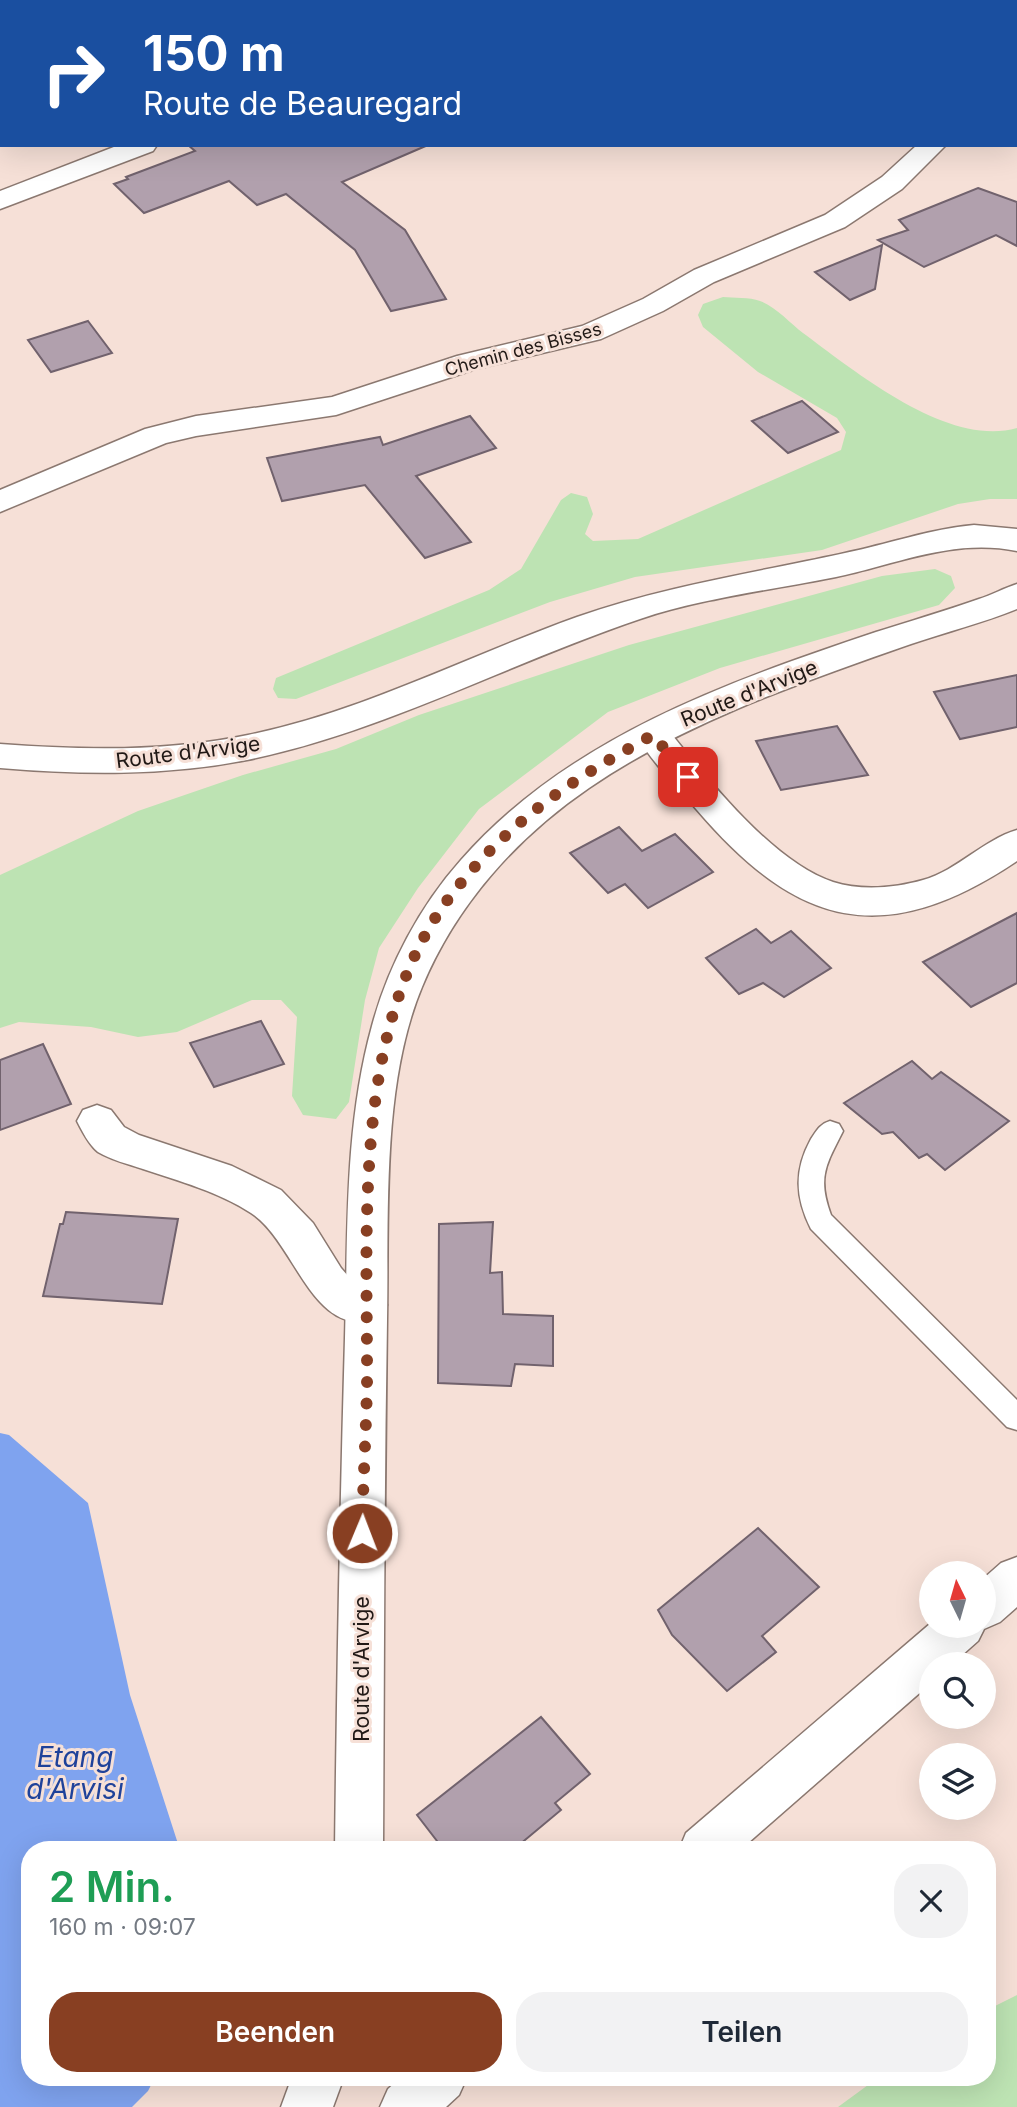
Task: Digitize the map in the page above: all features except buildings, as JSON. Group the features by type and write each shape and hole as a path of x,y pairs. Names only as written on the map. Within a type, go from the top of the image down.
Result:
{"street":[{"path":"0,201 139,147"},
{"name":"Chemin des Bisses","path":"0,502 156,436 196,426 336,406 467,362 591,333 653,305 704,276 835,221 892,183 931,147"},
{"name":"Route d'Arvige","path":"0,756 98,762 147,760 236,749 280,740 352,716 522,649 633,610 847,564 943,540 984,536 1017,540"},
{"name":"Route d'Arvige","path":"359,1841 370,1149 375,1102 390,1025 402,988 425,939 449,899 520,821 541,803 603,763 653,735 775,681 983,610 1017,595"},
{"path":"653,735 757,854 791,880 834,897 863,901 923,895 971,873 1017,843"},
{"path":"97,1121 110,1139 126,1147 218,1178 267,1202 299,1235 326,1281 342,1299 366,1304"},
{"path":"996,1596 1017,1578"},
{"path":"713,1841 948,1638"},
{"path":"307,2107 315,2086"},
{"path":"406,2107 430,2086"}],"lane":[{"path":"830,1132 812,1158 810,1195 820,1222 1017,1418"}],"green space":[{"path":"723,297 766,303 876,385 933,417 962,427 990,431 1017,428 1017,499 990,499 958,504 822,550 635,577 550,602 296,699 278,698 273,689 276,678 489,590 521,569 561,500 571,493 587,497 593,514 585,534 593,541 638,539 841,450 846,432 837,418 758,372 703,327 698,315 703,304"},
{"path":"935,569 951,576 955,588 939,605 720,668 608,712 479,809 418,888 379,948 365,1000 349,1102 336,1119 303,1115 292,1096 297,1017 281,1000 252,1000 177,1032 138,1037 91,1027 19,1022 0,1028 0,875 138,811 243,775 336,749 419,715 629,645 882,576"},
{"path":"1017,1995 1017,2107 838,2107 867,2086 996,2086 996,2006"}],"water":[{"name":"Etang d'Arvisi","path":"0,1433 9,1435 88,1503 130,1695 177,1841 21,1841 21,2086 150,2086 132,2107 0,2107"}],"route":[{"path":"362,1533 370,1149 382,1060 402,988 430,930 449,899 496,845 541,803 653,735 688,777"}]}
